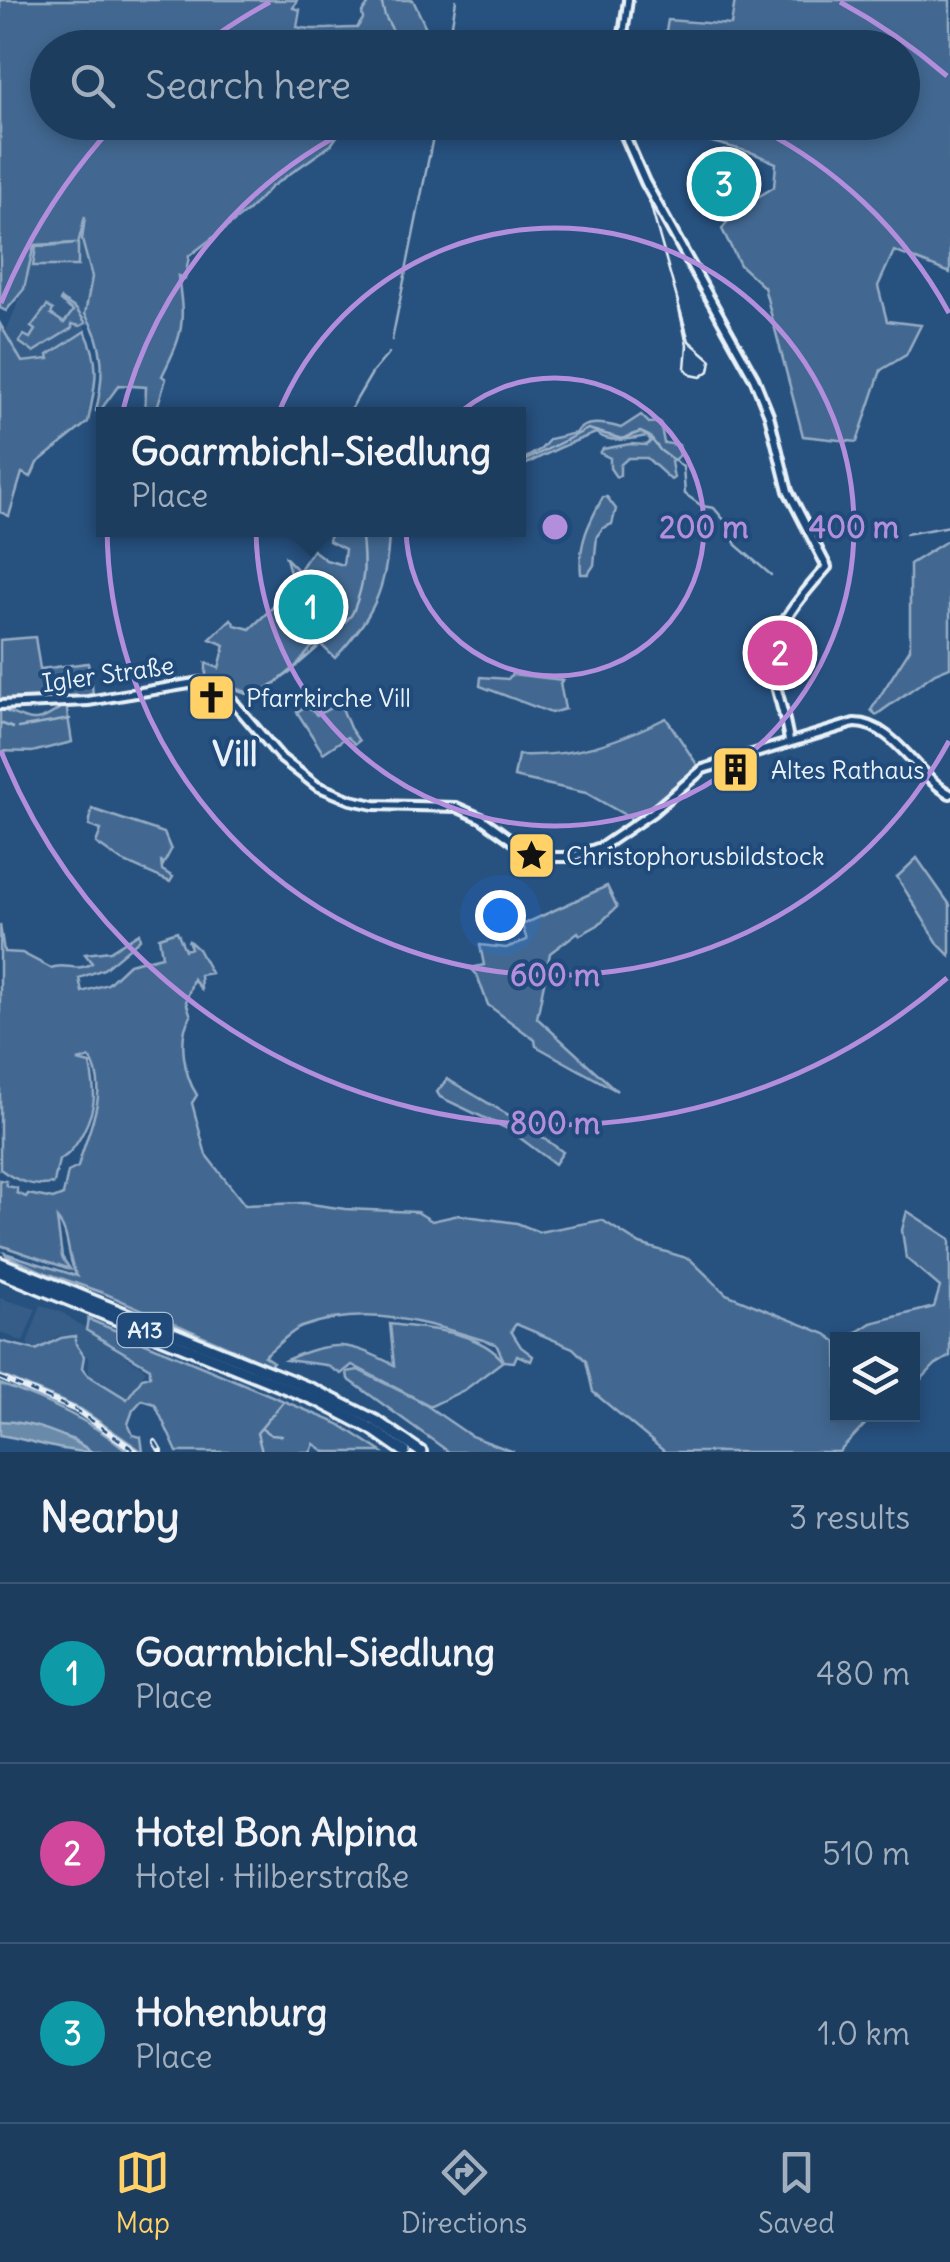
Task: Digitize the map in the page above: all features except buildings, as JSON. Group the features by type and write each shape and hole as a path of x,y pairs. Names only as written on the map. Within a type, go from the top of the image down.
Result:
{"highway":[{"name":"A13","path":"0,1263 361,1413 420,1451"},
{"name":"A13","path":"0,1272 293,1386"},
{"name":"A13","path":"309,1393 405,1452"}],"main road":[{"path":"624,30 628,0"},
{"path":"626,140 754,378 788,491 827,568 782,624 773,649 774,675 788,741 865,723 897,744 933,784 950,794"},
{"name":"Igler Straße","path":"0,705 88,701 162,687 212,683 281,758 317,786 367,804 462,809 524,849 553,857 572,857 603,846 653,812 703,769 788,741"}],"shaded area":[{"path":"0,0 297,0 293,8 300,10 297,27 320,29 357,28 371,0 413,0 427,30 30,30 30,140 334,140 189,256 185,279 178,276 181,328 162,376 166,379 157,407 145,407 146,387 119,385 103,407 97,407 101,361 97,338 85,314 92,277 82,240 85,216 78,244 78,266 33,266 36,247 76,243 34,245 24,289 6,311 0,308"},
{"path":"735,0 950,0 950,273 894,251 878,286 887,321 921,325 906,355 881,370 857,442 803,436 764,287 740,265 722,229 734,212 774,187 776,163 705,140 920,140 920,30 666,30 668,20 731,25"},
{"path":"82,240 92,277 85,331 49,354 50,359 22,362 6,331 24,289 34,245"},
{"path":"61,299 76,309 86,323 72,324 72,328 33,352 19,342 24,335 30,338 35,330 31,327 47,306 64,323 73,311"},
{"path":"0,324 22,362 49,359 48,355 85,331 95,365 88,422 37,463 31,477 22,473 9,516 0,512"},
{"path":"641,415 649,423 660,422 664,443 679,445 680,455 671,462 674,478 671,480 647,458 628,458 620,465 620,475 616,477 610,468 610,458 600,453 630,444 647,445 651,441 647,436 614,440 596,433 526,464 526,458 550,439 576,433 590,424 621,428"},
{"path":"603,497 616,509 612,524 597,536 594,565 588,574 581,574 583,543"},
{"path":"330,537 389,537 376,601 335,658 317,641 291,672 257,695 237,689 225,679 220,683 206,678 206,663 219,668 225,645 210,639 231,619 235,625 250,629 294,587 286,558 299,571 313,550 326,560 343,565 345,549 329,541"},
{"path":"950,539 950,667 935,673 876,715 871,710 910,649 910,564"},
{"path":"35,637 40,669 88,663 90,675 85,676 85,683 92,684 93,697 0,702 0,640"},
{"path":"512,674 563,680 560,683 565,709 551,713 480,686 481,677 508,679"},
{"path":"340,703 359,741 355,744 347,737 323,753 297,712 306,706 317,715"},
{"path":"66,704 72,742 32,752 0,751 0,709 33,720 47,717"},
{"path":"666,718 698,766 634,820 586,793 514,777 518,755 558,754 594,747"},
{"path":"92,809 164,833 171,850 163,865 161,860 162,870 173,877 170,882 120,860 96,843 101,830 89,826"},
{"path":"917,858 950,905 950,956 939,945 897,877"},
{"path":"607,886 617,907 598,925 580,935 578,932 550,953 537,1018 617,1091 536,1046 535,1040 488,1005 471,968 484,965 480,945 506,948 527,940 522,925"},
{"path":"0,925 4,952 22,953 51,968 87,966 92,963 85,954 110,951 139,933 140,939 104,969 79,978 82,992 108,984 129,964 162,956 159,937 177,931 185,950 191,948 188,940 198,949 211,973 200,975 201,989 193,979 186,1002 191,1016 184,1034 184,1056 197,1095 192,1103 206,1155 245,1205 304,1203 417,1212 432,1221 459,1215 517,1223 539,1232 602,1220 640,1244 690,1259 726,1294 830,1337 830,1422 867,1422 839,1452 665,1452 593,1392 586,1361 573,1348 516,1324 511,1331 521,1347 533,1356 531,1361 517,1355 514,1362 504,1361 496,1344 424,1324 351,1317 297,1329 264,1356 273,1362 270,1365 7,1256 5,1253 77,1276 57,1219 62,1257 70,1269 0,1245 0,1180 26,1197 28,1194 53,1199 63,1195 68,1172 78,1167 98,1098 96,1071 90,1058 78,1061 90,1064 93,1105 78,1142 59,1160 54,1183 26,1182 0,1169"},
{"path":"447,1079 529,1127 563,1152 555,1164 508,1129 440,1097 437,1092"},
{"path":"907,1211 950,1239 950,1356 920,1381 920,1332 857,1332 871,1323 934,1307 940,1287 906,1258 902,1230"},
{"path":"0,1298 36,1309 23,1342 0,1332"},
{"path":"41,1305 63,1313 146,1370 126,1398 89,1374 88,1358 76,1335 59,1336 35,1349 27,1344"},
{"path":"88,1319 339,1424 382,1452 326,1452 314,1444 311,1452 177,1452 155,1404 142,1400 128,1424 133,1435 141,1437 143,1452 81,1409 0,1375 0,1341 36,1350 75,1336 84,1356 82,1368 127,1399 142,1378 150,1376 150,1368 86,1330"},
{"path":"390,1324 466,1337 503,1361 466,1389 431,1406 352,1365 341,1374 326,1365 286,1360 316,1349 341,1346 394,1365"},
{"path":"358,1370 420,1401 471,1436 514,1452 449,1452 348,1379 347,1372"},
{"path":"0,1384 68,1412 129,1452 92,1452 74,1440 0,1421"},
{"path":"0,1421 48,1430 92,1452 0,1435"}],"waterway":[{"path":"381,0 392,30"},
{"path":"451,30 456,0"},
{"path":"392,340 432,140"},
{"path":"352,407 389,353"},
{"path":"526,460 588,429 622,439 640,432 649,436 660,450"},
{"path":"661,451 683,467 685,494 702,506 714,508 736,545 771,575"},
{"path":"906,534 950,526"},
{"path":"238,691 254,694 267,689 349,618 362,583 362,537"},
{"path":"18,728 70,719"},
{"path":"0,723 13,728"},
{"path":"262,1452 257,1433 283,1402"},
{"path":"262,1429 282,1436"}],"tram line":[{"path":"620,30 624,0"},
{"path":"622,140 650,203 689,341 711,360 709,371 701,377 691,375 685,368 687,345 677,299"}],"railway":[{"path":"0,1378 78,1411 137,1452"},
{"path":"155,1442 161,1452"}],"place":[{"name":"Hohenburg","path":"724,184"},
{"name":"Goarmbichl-Siedlung","path":"311,607"},
{"name":"Hotel Bon Alpina","path":"780,653"},
{"name":"Pfarrkirche Vill","path":"211,698"},
{"name":"Altes Rathaus","path":"736,770"},
{"name":"Christophorusbildstock","path":"531,856"}],"district":[{"name":"Vill","path":"235,754"}]}
